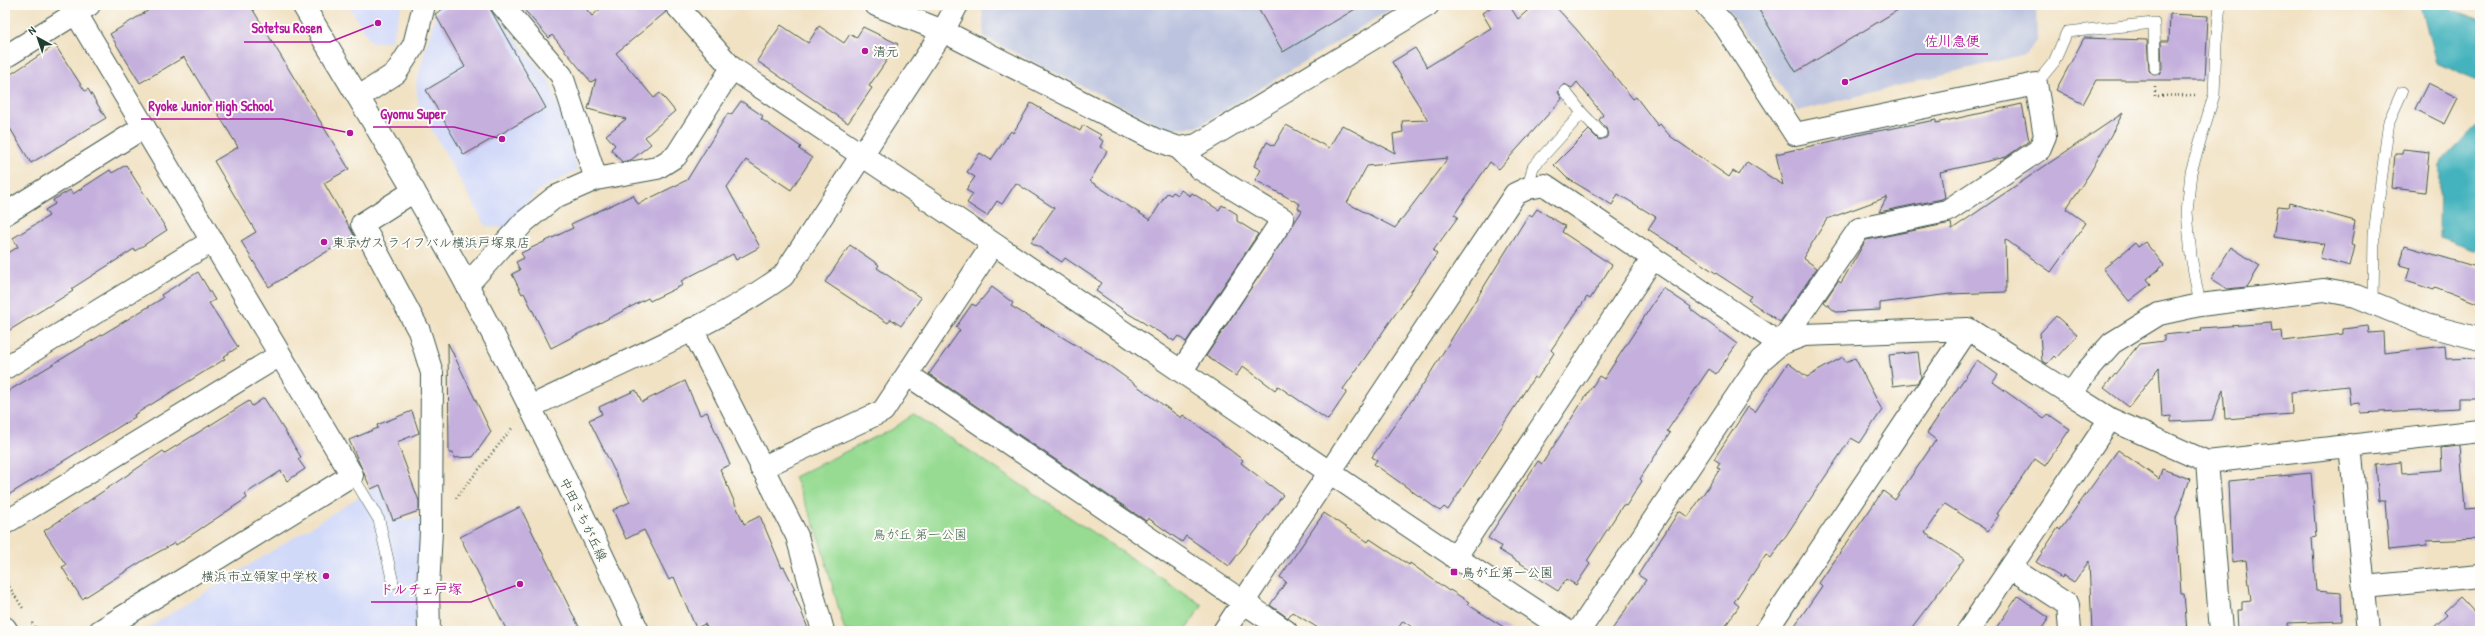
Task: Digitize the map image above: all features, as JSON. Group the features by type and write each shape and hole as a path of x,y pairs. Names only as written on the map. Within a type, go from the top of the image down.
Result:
{"street":[{"name":"中田さちが丘線","path":"303,5 359,97 467,285 530,407 638,631"},
{"path":"359,97 396,73 414,45 424,5"},
{"path":"502,5 562,76 596,179"},
{"path":"676,5 732,68 1182,370 1328,472 1455,558 1567,631"},
{"path":"876,5 943,31 1154,139 1179,148 1199,168 1283,218 1182,370"},
{"path":"530,407 692,329 760,292 783,276 863,156 943,31 957,5"},
{"path":"1179,148 1197,145 1428,5"},
{"path":"1578,631 1761,360 1780,344 1859,229 1947,211 2039,150 2045,136 2036,84 1795,134 1725,26 1706,5"},
{"path":"5,57 78,8 144,127 352,475 100,631"},
{"path":"467,285 530,217 555,197 596,179 657,168 676,156 732,68"},
{"path":"5,214 144,127"},
{"path":"1224,631 1328,472 1347,448 1516,194 1528,188 1545,185 1780,344"},
{"path":"414,191 362,224 419,331 432,373 429,631"},
{"path":"5,368 212,240"},
{"path":"761,468 883,410 908,375 993,244"},
{"path":"1455,558 1653,258"},
{"path":"2071,394 2087,371 2112,344 2159,314 2200,305 2324,290 2356,296 2426,324 2480,339"},
{"path":"692,329 761,468 797,536 823,631"},
{"path":"1780,344 1804,335 1968,329 2110,419 2207,462 2480,430"},
{"path":"1766,631 1968,329"},
{"path":"5,523 280,355"},
{"path":"908,375 1244,601 1286,631"},
{"path":"1968,631 2110,419"},
{"path":"2350,445 2368,631"},
{"path":"2207,462 2221,631"},
{"path":"2011,568 2068,605 2070,631"},
{"path":"2364,587 2480,576"}],"lane":[{"path":"2200,305 2191,256 2187,212 2191,172 2214,95 2216,44 2220,5"},
{"path":"2036,84 2054,62 2067,32 2154,23 2155,68"},
{"path":"1565,91 1582,113 1601,133"},
{"path":"2373,302 2374,234 2389,121 2402,92"},
{"path":"1528,188 1533,167 1582,113"},
{"path":"352,475 379,520 393,583"}],"path":[{"path":"2155,68 2155,96 2214,95"},
{"path":"454,501 494,448 530,407"},
{"path":"5,580 25,612"},
{"path":"29,618 36,631"}],"shaded area":[{"path":"348,5 402,5 391,41 371,43"},
{"path":"438,5 482,5 493,10 550,82 578,170 539,190 505,228 486,226 419,107 416,83"},
{"path":"982,5 1398,5 1197,127 1166,128 984,37"},
{"path":"1725,5 2036,5 2037,41 2025,54 1798,111"},
{"name":"横浜市立領家中学校","path":"380,484 403,521 415,517 422,521 418,631 143,631"}],"green space":[{"name":"鳥が丘 第一公園","path":"914,414 1202,605 1185,631 845,631 817,531 794,477 894,428"}],"water":[{"path":"2421,5 2444,5 2480,20 2480,81 2436,63"},
{"path":"2480,122 2480,251 2439,237 2440,164"}],"building":[{"path":"157,5 250,5 349,169 324,183 354,235 269,287 241,241 256,232 214,161 238,147 184,57 140,83 110,34"},
{"path":"449,5 488,5 546,108 464,155 426,90 465,67 435,14"},
{"path":"520,5 583,5 592,16 605,5 664,5 666,12 616,53 654,98 660,93 675,111 645,137 651,144 631,160 622,162 611,149 615,145 606,135 626,119 588,109 596,79 591,82 552,35 549,38"},
{"path":"1256,5 1362,5 1283,52"},
{"path":"1495,5 1509,5 1518,19 1534,5 1554,5 1577,30 1633,99 1636,97 1658,126 1660,124 1670,136 1729,177 1733,171 1739,175 1747,162 1783,185 1776,154 1867,133 1936,120 1936,123 2022,104 2029,141 2006,157 1940,172 1945,197 1942,199 1879,212 1887,197 1827,219 1803,258 1817,268 1780,322 1748,300 1751,296 1648,229 1656,217 1618,194 1612,205 1567,178 1554,165 1589,130 1599,140 1606,138 1608,135 1606,128 1599,120 1603,115 1577,82 1572,88 1564,84 1558,92 1562,99 1499,169 1490,162 1454,215 1458,217 1433,251 1437,254 1343,389 1347,392 1328,420 1278,386 1275,390 1243,366 1236,376 1206,356 1302,211 1298,208 1300,204 1255,180 1261,170 1254,166 1267,142 1274,146 1286,125 1329,148 1342,125 1395,153 1393,134 1403,132 1402,121 1428,120 1392,62 1415,48 1427,67 1491,28 1482,13","holes":["1448,158 1395,228 1347,203 1367,166"]},
{"path":"1756,5 1906,5 1796,72"},
{"path":"2170,14 2208,16 2205,80 2096,80 2083,104 2056,90 2084,38 2147,40 2149,71 2155,75 2159,74 2162,68 2161,41 2169,41"},
{"path":"781,25 808,43 819,26 844,43 850,34 856,38 863,27 898,44 869,86 872,88 848,123 757,61"},
{"path":"55,45 85,91 88,89 106,118 31,163 5,120 5,78"},
{"path":"2428,83 2458,98 2445,124 2415,109"},
{"path":"741,101 763,116 761,119 801,147 799,149 812,158 791,190 746,160 727,187 760,247 736,260 733,254 681,281 683,285 650,301 648,298 551,348 524,293 522,294 512,274 520,270 516,262 524,258 521,253 573,228 571,224 633,195 638,204 687,180 728,113 731,115"},
{"path":"1031,103 1080,131 1083,125 1101,135 1099,138 1103,141 1100,147 1107,151 1090,181 1150,220 1167,193 1171,195 1173,192 1178,195 1181,190 1190,196 1192,193 1219,210 1222,205 1237,214 1237,221 1258,234 1186,342 1178,336 1174,341 1129,314 1096,291 1102,283 1065,258 1062,262 1031,242 1054,208 1016,183 1002,204 997,201 987,216 967,203 973,194 966,190 975,177 967,172 980,153 991,160 1011,131 1013,133"},
{"path":"2123,113 2090,173 2066,209 2086,223 2051,272 2005,239 2006,292 1950,294 1880,303 1880,310 1836,312 1824,302 1838,281 1841,283 1866,240 1951,223 1952,229"},
{"path":"2403,149 2429,152 2425,192 2392,188 2395,154 2402,154"},
{"path":"126,165 167,230 71,289 73,291 5,333 5,255 18,247 13,238 49,216 45,210 55,204 53,200 70,190 73,194 110,170 112,173"},
{"path":"2289,203 2355,221 2351,245 2355,246 2350,266 2320,258 2324,244 2273,237 2278,206 2288,207"},
{"path":"1537,209 1565,226 1562,232 1612,265 1590,299 1587,297 1551,350 1554,353 1537,379 1534,377 1448,510 1444,507 1440,511 1374,464 1377,460 1372,457 1426,380 1529,214 1532,216"},
{"path":"2145,242 2164,265 2147,279 2151,284 2129,301 2103,269 2135,243 2138,247"},
{"path":"850,245 879,265 877,268 921,298 901,326 891,319 888,323 825,282"},
{"path":"2405,246 2480,268 2480,304 2435,287 2434,290 2406,281 2410,268 2400,265"},
{"path":"2231,247 2260,266 2247,287 2227,289 2211,279"},
{"path":"198,272 215,300 209,303 238,347 223,357 225,359 134,415 135,417 5,497 5,393 163,298 161,295"},
{"path":"992,287 1013,303 1011,306 1110,366 1181,418 1183,415 1207,432 1243,460 1241,463 1283,495 1229,566 1186,536 1182,542 1148,518 1146,521 929,374 960,330 956,327 972,304 976,306"},
{"path":"1663,288 1691,307 1690,309 1737,344 1716,374 1709,369 1667,431 1670,433 1640,479 1642,481 1626,506 1623,505 1587,561 1590,564 1576,585 1566,579 1558,591 1534,576 1536,573 1499,550 1501,546 1488,538 1538,461 1542,464 1599,376 1604,379"},
{"path":"2056,316 2077,335 2056,358 2054,356 2047,364 2042,361 2040,333"},
{"path":"2271,323 2272,332 2282,331 2283,341 2343,334 2343,329 2368,326 2369,333 2383,332 2384,353 2445,346 2446,359 2480,358 2480,398 2458,398 2458,408 2360,413 2359,403 2350,404 2348,386 2291,392 2292,414 2225,419 2223,389 2212,420 2171,422 2171,416 2162,417 2159,368 2129,407 2104,388 2139,344 2164,341 2164,335 2202,331 2201,328"},
{"path":"448,343 491,432 473,457 454,458 453,453 449,453"},
{"path":"1918,352 1921,377 1917,383 1893,386 1889,355"},
{"path":"1843,357 1846,362 1855,358 1882,410 1860,443 1851,438 1771,558 1766,554 1734,602 1739,606 1722,631 1611,631 1646,580 1638,575 1679,511 1688,517 1720,469 1717,468 1720,463 1714,459 1748,407 1755,412 1788,363 1807,377"},
{"path":"1977,360 1998,375 1993,382 2044,419 2048,414 2070,429 2045,466 2035,459 1997,514 1999,515 1988,531 1945,504 1925,533 1964,559 1909,631 1791,631 1822,586 1819,583 1883,491 1895,500 1936,440 1927,433"},
{"path":"685,381 700,415 707,412 730,465 720,469 744,524 760,516 782,568 784,567 795,589 793,590 809,631 708,631 705,624 696,628 674,577 669,580 644,530 626,539 613,510 630,502 589,420 602,414 599,407 636,390 642,402"},
{"path":"264,398 301,457 298,459 305,469 287,481 281,471 245,494 247,498 176,545 175,543 144,560 82,599 62,567 66,565 44,531 163,451 165,453 249,401 252,406"},
{"path":"412,411 419,433 397,442 419,501 419,511 393,520 380,485 371,489 349,440 378,428 377,425"},
{"path":"2460,446 2465,509 2480,508 2480,539 2426,541 2427,546 2389,550 2385,501 2379,501 2376,465 2401,462 2402,473 2442,470 2441,448"},
{"path":"2118,450 2159,479 2162,469 2190,479 2176,518 2181,594 2184,594 2187,631 2092,631 2089,561 2074,582 2063,575 2062,578 2036,562 2058,528 2060,530"},
{"path":"2311,473 2316,537 2312,538 2316,591 2341,593 2342,621 2288,623 2288,630 2238,631 2237,610 2242,610 2242,602 2251,601 2246,560 2232,562 2229,481"},
{"path":"520,507 581,631 507,631 460,537"},
{"path":"1324,513 1368,542 1370,539 1409,565 1410,563 1449,591 1450,590 1469,602 1467,604 1510,631 1418,631 1403,621 1396,631 1323,631 1292,612 1288,618 1270,605 1286,582 1280,577"},
{"path":"2018,596 2049,618 2040,631 1994,631"},
{"path":"2460,597 2480,618 2480,631 2430,631 2447,615 2444,612"}],"place":[{"name":"Sotetsu Rosen","path":"378,23"},
{"name":"清元","path":"865,51"},
{"name":"佐川急便","path":"1845,82"},
{"name":"Ryoke Junior High School","path":"350,133"},
{"name":"Gyomu Super","path":"502,139"},
{"name":"東京ガス ライフバル横浜戸塚泉店","path":"324,242"},
{"name":"鳥が丘第一公園","path":"1454,572"},
{"name":"横浜市立領家中学校","path":"326,576"},
{"name":"ドルチェ戸塚","path":"520,584"}]}
